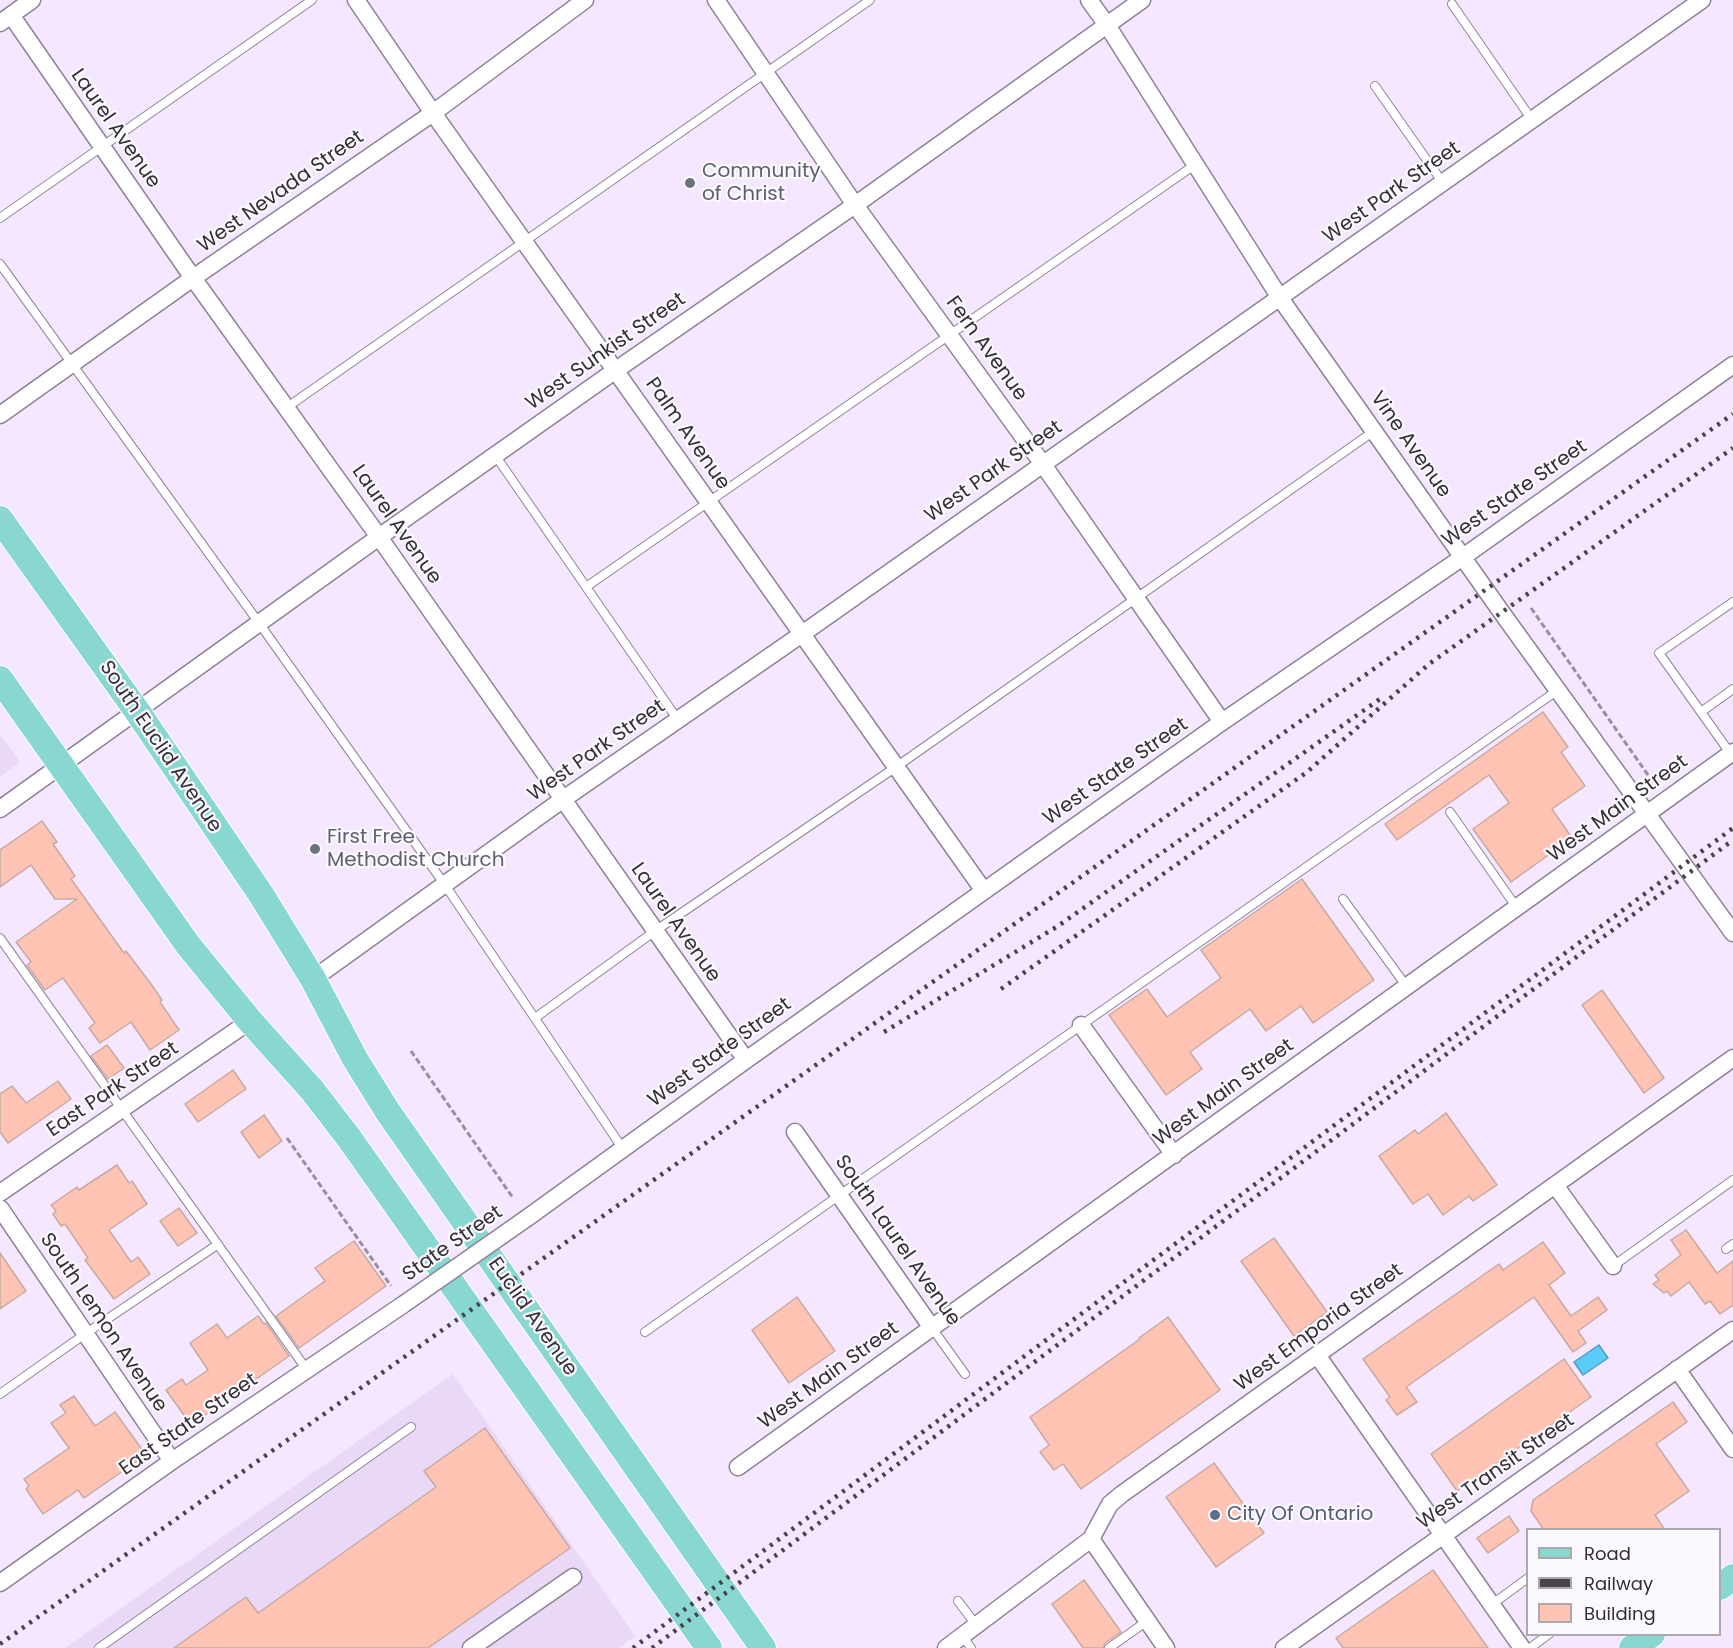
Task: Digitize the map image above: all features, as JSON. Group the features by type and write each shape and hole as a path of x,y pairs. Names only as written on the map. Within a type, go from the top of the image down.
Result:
{"main road":[{"name":"South Euclid Avenue","path":"0,519 137,711 262,896 313,979"},
{"path":"0,679 188,945 250,1022 312,1090 349,1138 709,1648"},
{"name":"Euclid Avenue","path":"313,979 355,1059 388,1112 763,1648"},
{"path":"1632,1648 1650,1636"}],"street":[{"path":"5,19 32,0"},
{"name":"Palm Avenue","path":"356,0 433,113 984,891"},
{"name":"West Nevada Street","path":"0,415 193,278 433,113 585,0"},
{"name":"Fern Avenue","path":"716,0 855,205 1042,464 1222,722"},
{"name":"Vine Avenue","path":"1089,0 1280,298 1558,690 1732,929"},
{"name":"West Sunkist Street","path":"0,808 379,537 855,205 1142,0"},
{"name":"West Park Street","path":"313,979 562,800 802,634 1702,0"},
{"name":"Laurel Avenue","path":"5,19 103,147 193,278 379,537 746,1060"},
{"name":"West State Street","path":"527,1218 1222,722 1463,557 1733,364"},
{"name":"West Main Street","path":"738,1467 1732,753"},
{"name":"East Park Street","path":"0,1193 250,1022"},
{"path":"1081,1025 1174,1155"},
{"name":"West Emporia Street","path":"946,1648 970,1636 1091,1539 1110,1504 1122,1494 1733,1058"},
{"name":"South Laurel Avenue","path":"795,1132 932,1328"},
{"path":"1555,1185 1613,1266"},
{"name":"South Lemon Avenue","path":"0,1208 172,1461"},
{"name":"State Street","path":"404,1304 527,1218"},
{"name":"East State Street","path":"0,1583 172,1461 404,1304"},
{"name":"West Transit Street","path":"1284,1648 1733,1330"},
{"path":"1317,1355 1522,1648"},
{"path":"1677,1369 1733,1449"},
{"path":"1091,1539 1166,1648"},
{"path":"471,1648 573,1577"}],"lane":[{"path":"0,218 312,0"},
{"path":"286,408 870,0"},
{"path":"1452,4 1532,120"},
{"path":"1375,86 1443,183"},
{"path":"586,587 1196,164"},
{"path":"0,264 445,885 623,1149"},
{"path":"535,1018 655,931 896,767 1374,431"},
{"path":"495,455 678,720"},
{"path":"1732,753 1659,653 1733,602"},
{"path":"1701,712 1733,689"},
{"path":"645,1332 1558,690"},
{"path":"1449,812 1517,908"},
{"path":"1343,899 1407,987"},
{"path":"0,938 120,1110 307,1370"},
{"path":"1613,1266 1733,1180"},
{"path":"0,1395 85,1334 217,1245"},
{"name":"South Laurel Avenue","path":"932,1328 965,1374"},
{"path":"99,1648 411,1427"},
{"path":"1491,1605 1526,1579"},
{"path":"958,1601 970,1636"},
{"path":"1109,1648 1147,1621"},
{"path":"1530,1648 1548,1636"}],"path":[{"path":"1531,608 1655,785"},
{"path":"411,1051 513,1198"},
{"path":"287,1138 391,1286"}],"shaded area":[{"path":"0,734 20,762 0,777"},
{"path":"453,1374 635,1636 619,1648 65,1648"}],"water":[{"path":"1599,1345 1608,1358 1583,1375 1574,1362"}],"building":[{"path":"1543,712 1568,747 1561,752 1585,786 1552,809 1572,838 1511,882 1473,829 1509,803 1489,775 1397,840 1385,824"},
{"path":"42,821 57,842 53,844 75,876 71,879 124,953 126,951 151,984 179,1030 150,1050 131,1022 100,1043 89,1028 95,1023 63,978 45,990 27,965 31,962 16,942 77,899 55,899 31,865 0,887 0,850"},
{"path":"1302,879 1374,980 1313,1023 1301,1006 1266,1031 1250,1009 1190,1052 1202,1069 1166,1095 1109,1015 1147,989 1167,1017 1221,978 1201,950"},
{"path":"1602,990 1664,1078 1644,1093 1582,1005"},
{"path":"107,1045 124,1068 108,1079 91,1056"},
{"path":"233,1070 246,1089 198,1122 185,1104"},
{"path":"58,1081 71,1099 8,1143 0,1132 0,1094 12,1086 26,1103"},
{"path":"1446,1113 1497,1185 1473,1201 1469,1196 1443,1215 1428,1194 1413,1204 1379,1156 1415,1130 1418,1134"},
{"path":"264,1115 282,1141 259,1158 241,1132"},
{"path":"117,1165 129,1183 132,1181 147,1204 109,1230 131,1262 138,1257 150,1274 114,1299 85,1260 88,1258 65,1224 61,1226 53,1214 56,1211 51,1205 77,1187 79,1190"},
{"path":"179,1208 197,1233 178,1246 160,1221"},
{"path":"1686,1230 1717,1273 1733,1261 1733,1305 1720,1314 1710,1301 1705,1304 1689,1282 1671,1296 1667,1291 1664,1293 1653,1284 1659,1280 1655,1275 1681,1255 1671,1240"},
{"path":"1274,1238 1327,1312 1294,1336 1241,1261"},
{"path":"354,1241 386,1286 299,1348 276,1316 325,1281 315,1268"},
{"path":"1543,1242 1565,1273 1549,1285 1571,1316 1598,1297 1607,1310 1578,1331 1586,1343 1573,1352 1534,1297 1406,1387 1417,1402 1397,1415 1386,1400 1390,1397 1363,1359 1499,1264 1503,1270"},
{"path":"0,1253 26,1291 0,1309"},
{"path":"797,1297 835,1351 789,1383 752,1330"},
{"path":"258,1316 264,1324 266,1323 289,1356 191,1425 166,1390 182,1379 186,1385 208,1370 190,1343 217,1324 227,1338"},
{"path":"1168,1317 1220,1390 1081,1489 1063,1464 1054,1470 1040,1452 1049,1445 1030,1417"},
{"path":"1564,1359 1591,1397 1457,1491 1431,1454"},
{"path":"74,1396 95,1426 115,1412 146,1455 84,1498 78,1490 43,1514 26,1489 29,1486 24,1479 69,1448 51,1423 66,1413 60,1405"},
{"path":"1673,1402 1687,1422 1656,1444 1689,1491 1655,1515 1664,1528 1543,1528 1531,1511 1533,1500"},
{"path":"485,1428 570,1548 428,1648 174,1648 246,1597 258,1613 436,1487 424,1471"},
{"name":"City Of Ontario","path":"1214,1463 1264,1533 1216,1567 1166,1497"},
{"path":"1509,1516 1519,1531 1488,1553 1477,1538"},
{"path":"1433,1570 1488,1648 1343,1648 1336,1638"},
{"path":"1084,1580 1121,1632 1105,1643 1103,1648 1083,1648 1052,1604"}],"railway":[{"path":"0,1644 1733,414"},
{"path":"1001,989 1307,772 1429,664 1733,448"},
{"path":"884,1032 1058,926 1380,699"},
{"path":"633,1648 1733,828"},
{"path":"652,1648 1733,840"}],"place":[{"name":"Community of Christ","path":"690,183"},
{"name":"First Free Methodist Church","path":"315,849"},
{"name":"City Of Ontario","path":"1215,1515"}]}
